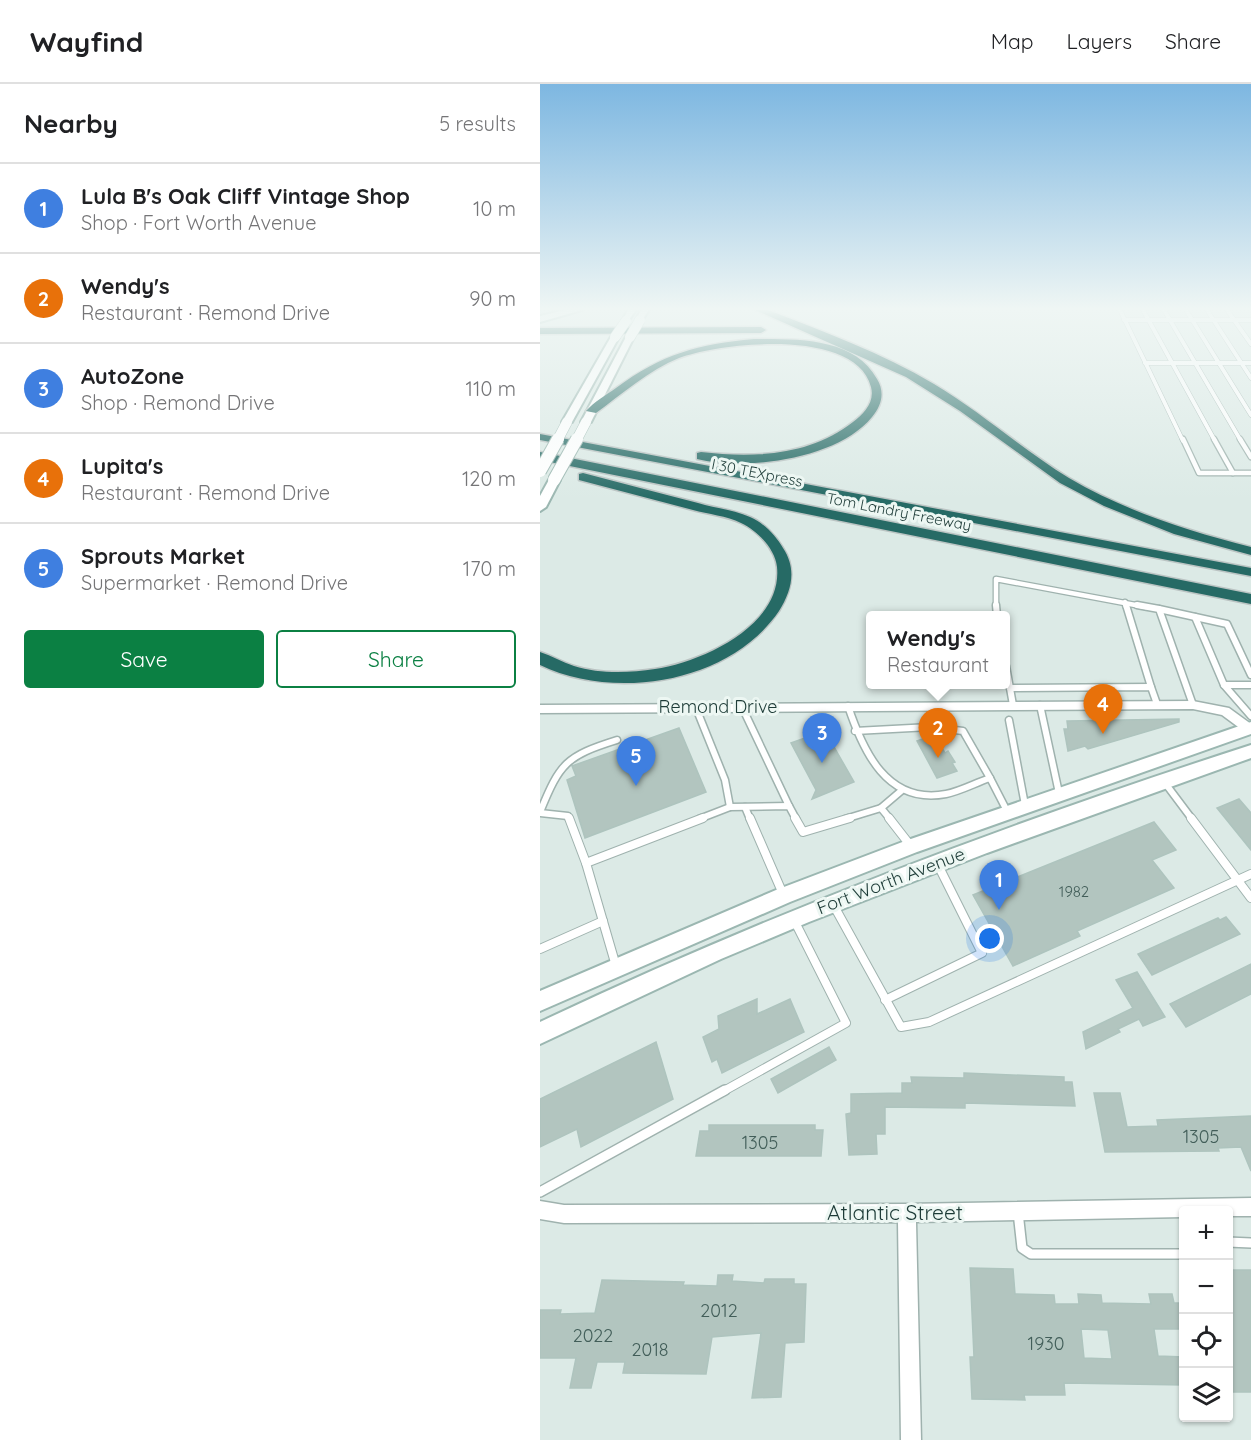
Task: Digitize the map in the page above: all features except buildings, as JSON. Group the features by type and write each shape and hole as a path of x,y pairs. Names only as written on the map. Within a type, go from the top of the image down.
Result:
{"highway":[{"path":"592,411 647,373"},
{"path":"540,429 716,458 770,457 821,445 850,431 869,414 874,405 877,387 869,373"},
{"path":"906,373 948,397 1038,463 1094,497 1161,525 1251,551"},
{"name":"Tom Landry Freeway","path":"540,437 1251,572"},
{"name":"I 30 TEXpress","path":"540,447 1251,587"},
{"name":"Tom Landry Freeway","path":"540,456 1251,599"},
{"path":"540,469 685,502 746,520 759,528 778,547 784,560 785,574 779,600 760,627 734,646 703,662 652,675 604,677 579,674 540,658"}],"main road":[{"path":"540,469 595,373"},
{"path":"540,507 611,373"},
{"name":"Fort Worth Avenue","path":"540,1001 783,896 911,846 1250,726"},
{"name":"Fort Worth Avenue","path":"540,1033 624,993 832,903 931,864 1251,751"},
{"path":"1148,762 1163,781"},
{"path":"911,846 931,864"},
{"path":"783,896 794,919"},
{"path":"616,967 624,993"}],"street":[{"name":"Remond Drive","path":"540,709 1157,704 1193,705 1226,711 1250,726"},
{"name":"Atlantic Street","path":"1233,1209 1251,1208"},
{"name":"Atlantic Street","path":"540,1210 564,1214 1179,1210"},
{"path":"907,1213 911,1440"}],"lane":[{"path":"1150,373 1199,473 1251,473"},
{"path":"1178,373 1233,473"},
{"path":"1201,373 1251,457"},
{"path":"1225,373 1251,415"},
{"path":"996,611 994,593 996,579 1125,602 1227,624 1251,675"},
{"path":"1125,602 1157,704"},
{"path":"1159,609 1193,705"},
{"path":"1196,617 1224,684 1250,726"},
{"path":"1224,684 1251,684"},
{"path":"1013,705 1010,688 1151,687"},
{"path":"1040,705 1059,793"},
{"path":"848,706 855,731 880,774 902,791 939,795 990,778"},
{"path":"742,707 803,832 881,808 902,791"},
{"path":"696,708 725,780 730,807"},
{"path":"1009,720 1025,805"},
{"path":"855,731 930,727 963,731 1007,811"},
{"path":"616,967 586,863 568,816 540,812 556,770 579,751 617,740"},
{"path":"1163,781 1251,898"},
{"path":"586,863 730,807 789,806"},
{"path":"745,807 783,896"},
{"path":"881,808 911,846"},
{"path":"885,1000 981,954 931,864"},
{"path":"832,903 901,1027 929,1022 1251,874"},
{"path":"540,1192 846,1023 794,919"},
{"path":"540,949 603,921"},
{"path":"1018,1211 1022,1248 1031,1254 1179,1254"},
{"path":"1233,1242 1251,1243"}],"place":[{"name":"Lupita's","path":"1103,734"},
{"name":"Wendy's","path":"938,758"},
{"name":"AutoZone","path":"822,763"},
{"name":"Sprouts Market","path":"636,786"},
{"name":"Lula B's Oak Cliff Vintage Shop","path":"999,910"}]}
